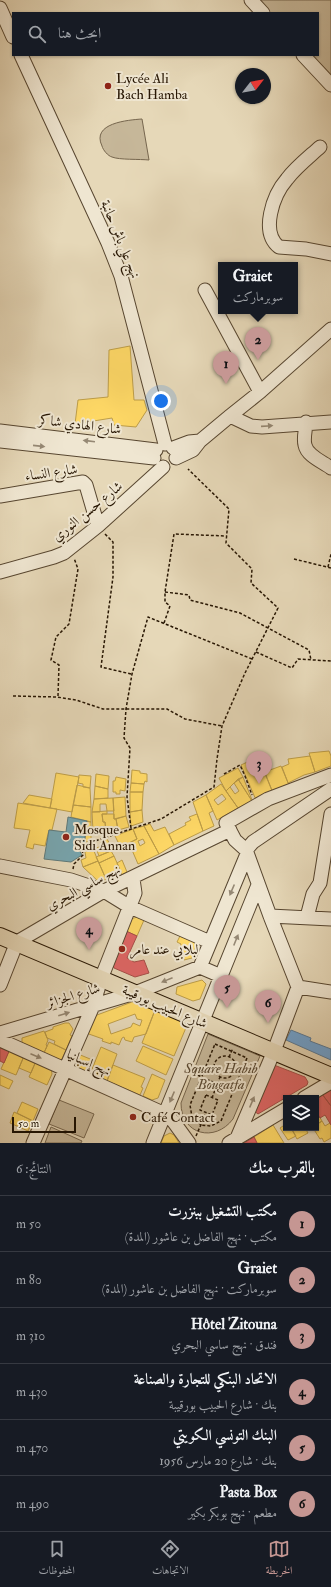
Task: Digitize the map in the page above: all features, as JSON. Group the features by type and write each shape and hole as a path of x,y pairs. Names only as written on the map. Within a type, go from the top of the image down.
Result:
{"main road":[{"name":"شارع الحبيب بورقيبة","path":"0,936 331,1076"}],"street":[{"path":"251,0 262,12"},
{"path":"0,8 12,35"},
{"name":"نهج علي باش حانبة","path":"21,56 113,257 122,283 164,454"},
{"path":"304,56 331,85"},
{"path":"320,147 286,180 278,194 269,218 269,228 271,238 279,247 331,254"},
{"path":"205,290 260,392"},
{"name":"شارع حسن النوري","path":"0,572 54,557 70,548 98,526 164,454 193,450 200,441 260,392 331,329"},
{"path":"230,416 251,426 306,422 331,422"},
{"path":"306,422 304,444 306,448 310,454 331,468"},
{"name":"شارع الهادي شاكر","path":"0,431 164,454"},
{"name":"شارع الهادي شاكر","path":"0,441 164,454"},
{"name":"شارع النساء","path":"0,496 83,482 86,485 98,526"},
{"path":"221,976 200,967 247,852 253,842 330,792 326,776"},
{"name":"نهج ساسي البحري","path":"17,942 104,891 133,879 228,827 256,806 326,776"},
{"path":"307,917 313,894 320,883 331,814"},
{"path":"228,827 235,840 247,852 258,885 298,987 274,1051 233,1140"},
{"path":"0,866 71,880 104,891 130,907 210,942"},
{"path":"33,1143 64,1068 93,1006 101,979 135,893 133,879"},
{"path":"153,1143 258,885"},
{"path":"270,916 331,918"},
{"path":"0,985 17,942"},
{"name":"شارع الجزائر","path":"0,1033 135,993 200,967"},
{"path":"298,987 331,992"},
{"name":"نهج إسبانيا","path":"0,1040 165,1114"},
{"path":"309,1095 331,1082"},
{"path":"233,1140 283,1111"},
{"path":"165,1114 192,1140"}],"path":[{"path":"71,880 74,864 82,855 82,849 95,841 161,819 214,787 222,726 252,659 278,608 251,583 252,569 226,543 229,509 188,469"},
{"path":"98,526 113,542 113,577 101,667 132,674"},
{"path":"164,624 170,606 165,602 165,592 174,534 227,536"},
{"path":"58,697 59,665 51,660 56,637 69,624 78,569 70,548"},
{"path":"327,568 331,554"},
{"path":"294,559 331,568"},
{"path":"165,592 189,595 190,600 240,613 309,650 311,660"},
{"path":"131,828 127,797 130,748 124,738 126,709 132,674 148,617 252,659"},
{"path":"256,652 292,668 298,659 331,661"},
{"path":"13,696 58,697 76,700 103,709 167,709 184,719 222,726"},
{"path":"224,774 240,765 256,806"},
{"path":"215,1044 247,1058 221,1121 212,1126 201,1125 192,1117 190,1105 201,1077 215,1044"},
{"path":"226,1056 232,1059 236,1066 231,1076 228,1078 220,1077 214,1070 215,1063 219,1058 226,1056"},
{"path":"184,1069 234,1091"},
{"path":"234,1071 241,1074"},
{"path":"212,1098 220,1077"},
{"path":"206,1095 212,1098 218,1100 212,1115 200,1110 206,1095"},
{"path":"192,1140 206,1113"}],"green space":[{"path":"257,0 331,0 331,80 309,56 319,56 319,12 268,12"},
{"path":"142,119 149,160 115,158 106,153 100,138 102,132 106,128 113,124 128,120"},
{"name":"Square Habib Bougatfa","path":"208,1034 260,1056 233,1119 226,1127 209,1133 200,1132 187,1122 182,1114 181,1103"},
{"path":"59,1100 94,1114 84,1138 49,1124"},
{"path":"51,1127 82,1141 81,1143 45,1143"}],"building: سكن":[{"path":"130,346 134,400 144,400 147,410 136,427 114,425 112,418 75,424 78,400 108,397 109,350"},
{"path":"329,751 331,756 331,766 315,772 309,753"},
{"path":"310,756 315,772 304,775 288,783 282,767 289,764 288,759"},
{"path":"258,757 273,793 256,800 241,765"},
{"path":"281,766 289,785 273,793 264,770 269,768 270,770"},
{"path":"238,768 243,777 226,791 219,778"},
{"path":"132,770 147,774 147,782 145,781 144,784 131,783"},
{"path":"56,773 79,777 72,812 50,808"},
{"path":"96,774 109,776 108,789 95,786"},
{"path":"79,775 91,776 90,788 83,787 83,784 78,783"},
{"path":"116,777 126,779 125,791 120,790 120,794 113,792 113,781 115,781"},
{"path":"243,777 252,800 252,801 238,779"},
{"path":"238,779 252,801 238,808 226,791 230,787 235,794 239,791 234,783"},
{"path":"131,783 144,784 143,792 130,792"},
{"path":"221,784 238,808 217,820 206,795","holes":["222,794 226,799 218,805 214,800"]},
{"path":"77,785 90,788 91,807 73,805"},
{"path":"95,786 108,789 108,798 94,799"},
{"path":"130,792 143,792 142,810 130,812"},
{"path":"29,795 52,799 50,808 23,803"},
{"path":"206,795 213,811 209,813 214,826 203,831 193,802"},
{"path":"125,797 126,816 114,819 113,798"},
{"path":"113,798 114,811 107,811 106,804 100,804 100,812 92,812 94,799"},
{"path":"18,803 57,809 52,830 49,830 45,846 34,844 33,849 26,847 30,830 14,828"},
{"path":"73,805 91,807 91,822 71,817"},
{"path":"142,810 143,822 131,826 130,812"},
{"path":"107,811 107,814 102,814 106,832 93,831 92,812"},
{"path":"102,814 114,814 114,819 116,819 118,830 106,832"},
{"path":"197,814 203,831 174,845 169,834 186,825 185,823 191,820 189,817"},
{"path":"126,816 129,827 118,830 116,819"},
{"path":"87,821 91,822 91,829 86,828"},
{"path":"150,824 154,831 165,827 174,845 159,854 144,826"},
{"path":"144,826 159,854 138,864 129,843 137,839 133,829","holes":["143,839 145,843 140,846 138,841"]},
{"path":"86,828 91,829 91,841 85,842"},
{"path":"133,829 137,839 129,843 130,845 121,848 115,836"},
{"path":"107,839 113,850 99,856 96,848 103,846 101,842"},
{"path":"92,846 98,861 83,867 81,860 86,858 85,852"},
{"path":"111,851 114,856 99,863 96,857"},
{"path":"114,856 121,872 106,879 99,863"},
{"path":"122,860 127,872 122,875 117,863"},
{"path":"98,861 106,879 99,882 83,867"},
{"path":"137,917 144,920 137,936 126,931 131,919"},
{"path":"180,936 194,941 196,946 192,958 184,960 180,947 181,944 177,942"},
{"path":"202,980 206,984 200,999 193,1001 176,994 177,987"},
{"path":"132,1002 136,1002 155,1010 146,1034 134,1037 132,1042 125,1040 124,1037 119,1045 102,1041 103,1039 86,1033 91,1018","holes":["135,1014 137,1019 142,1020 140,1026 133,1023 131,1027 111,1034 108,1024"]},
{"path":"155,1010 188,1023 174,1056 142,1043"},
{"path":"69,1023 73,1029 70,1035 72,1036 66,1050 54,1044 55,1041 47,1038 45,1032 53,1029 53,1027"},
{"path":"44,1031 48,1040 43,1055 22,1047 22,1038"},
{"path":"49,1042 66,1050 62,1059 57,1061 43,1055"},
{"path":"143,1046 173,1059 166,1075 136,1061"},
{"path":"101,1047 117,1054 107,1081 90,1074"},
{"path":"10,1049 24,1056 16,1075 1,1069"},
{"path":"78,1054 95,1061 90,1074 75,1068 74,1064"},
{"path":"24,1056 36,1061 31,1073 19,1068"},
{"path":"36,1061 51,1068 52,1074 47,1085 29,1077"},
{"path":"113,1065 145,1078 141,1087 143,1088 140,1095 107,1081"},
{"path":"152,1074 165,1080 158,1098 152,1100 143,1096"},
{"path":"0,1075 13,1081 9,1089 0,1085"},
{"path":"22,1102 38,1109 33,1121 17,1113"},
{"path":"14,1112 33,1121 28,1131 10,1123"},
{"path":"319,1116 322,1121 319,1123"},
{"path":"322,1121 325,1126 330,1123 331,1125 331,1138 324,1142 315,1131 319,1131 319,1123"},
{"path":"273,1125 284,1143 257,1143 254,1137"},
{"path":"283,1126 283,1131 293,1131 296,1136 288,1140 280,1128"},
{"path":"293,1131 307,1131 308,1133 297,1139"},
{"path":"170,1133 174,1135 179,1143 161,1143 164,1136"}],"building: متاجر":[{"path":"126,931 137,936 127,958 134,962 144,960 149,973 135,977 114,968 112,963"},
{"path":"0,1044 10,1049 4,1063 0,1061"},
{"path":"274,1065 305,1077 308,1082 307,1085 290,1095 283,1095 283,1099 258,1114 253,1110"},
{"path":"331,1088 331,1106 322,1094"},
{"path":"322,1094 331,1106 331,1125 325,1115 320,1118 319,1116 319,1096"},
{"path":"254,1137 257,1143 244,1143"}],"building: مدارس":[{"path":"291,1030 311,1038 310,1041 331,1049 331,1060 286,1040"}],"building: مرافق عامة":[{"name":"Mosque Sidi Annan","path":"68,817 87,821 84,845 78,848 82,855 71,862 44,859 49,830 66,832"}],"place":[{"name":"Lycée Ali Bach Hamba","path":"108,86"},
{"name":"Graiet","path":"258,360"},
{"name":"مكتب التشغيل ببنزرت","path":"226,384"},
{"name":"Hôtel Zitouna","path":"259,784"},
{"name":"Mosque Sidi Annan","path":"66,837"},
{"name":"لبلابي عند عامر","path":"122,949"},
{"name":"الاتحاد البنكي للتجارة والصناعة","path":"89,950"},
{"name":"البنك التونسي الكويتي","path":"227,1008"},
{"name":"Pasta Box","path":"268,1023"},
{"name":"Café Contact","path":"133,1117"}]}
